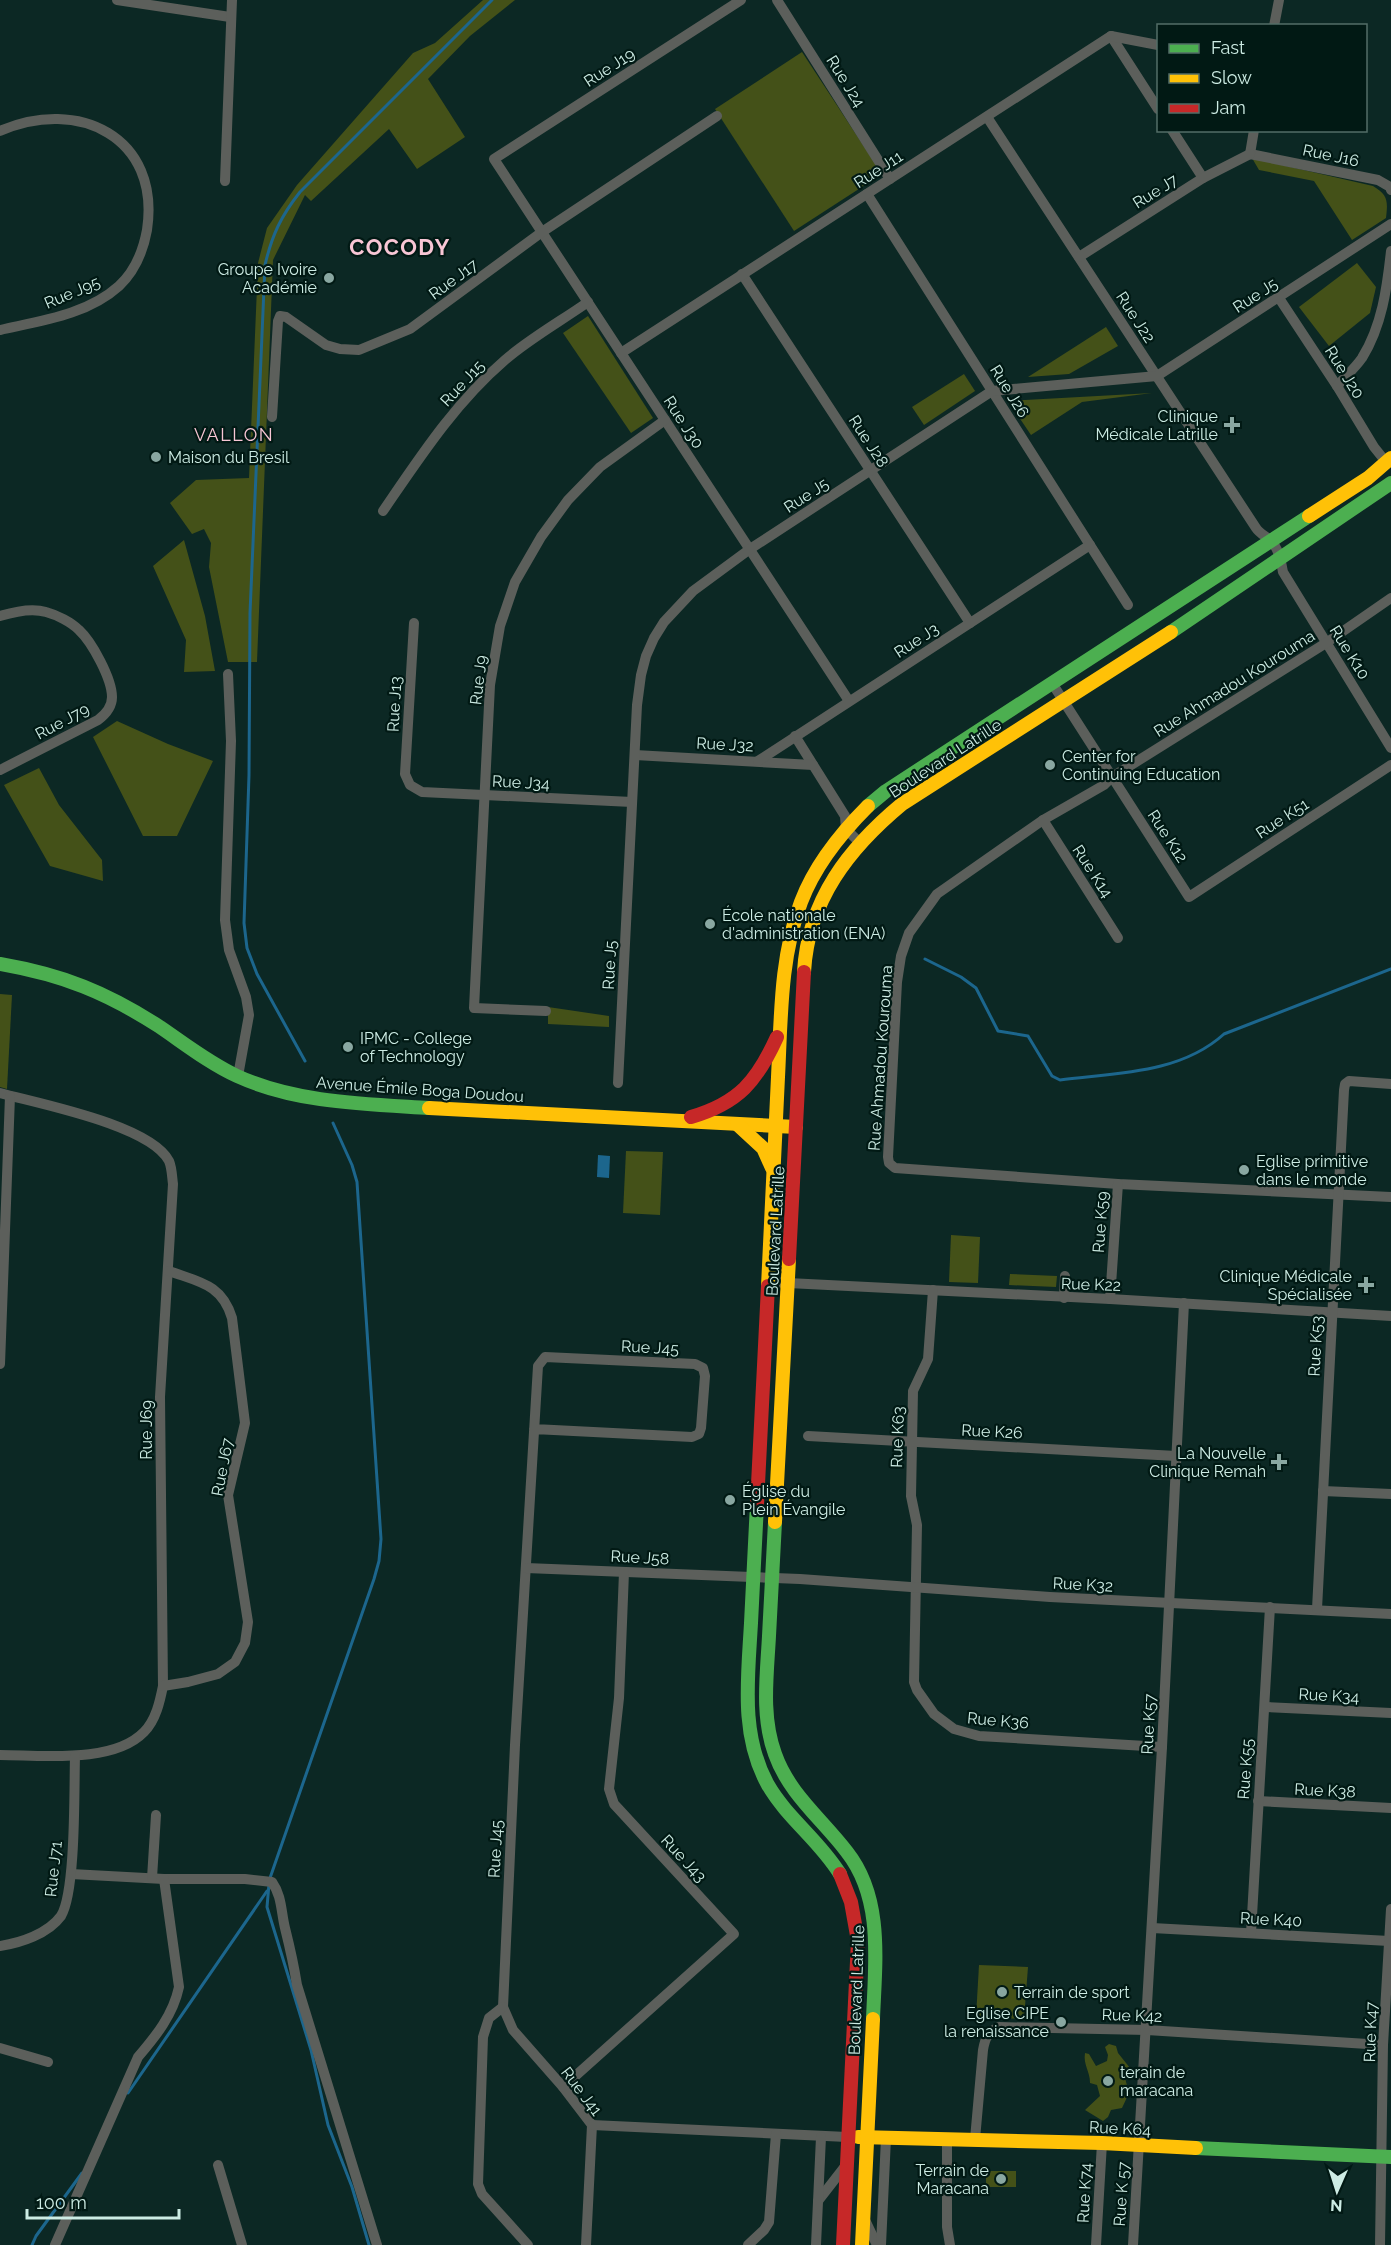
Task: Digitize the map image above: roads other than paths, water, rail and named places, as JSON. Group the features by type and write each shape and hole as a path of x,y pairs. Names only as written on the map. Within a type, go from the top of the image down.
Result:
{"main road":[{"name":"Boulevard Latrille","path":"843,2245 858,1941 855,1920 852,1905 835,1867 782,1806 758,1764 748,1722 747,1700 773,1173 786,972 794,922 815,872 833,843 849,821 886,791 1206,585 1264,540 1368,478 1388,460"},
{"name":"Boulevard Latrille","path":"862,2245 876,1945 874,1916 871,1900 850,1855 796,1794 784,1775 769,1737 766,1720 805,962 816,916 834,876 863,837 902,804 1276,561 1391,483"},
{"name":"Avenue Émile Boga Doudou","path":"0,964 37,970 73,980 158,1026 194,1051 238,1076 275,1089 330,1101 796,1126"},
{"path":"673,1121 712,1112 742,1094 766,1063 782,1027"},
{"path":"737,1124 763,1148 773,1173"},
{"name":"Rue K64","path":"847,2137 1102,2143 1386,2157"}],"street":[{"path":"117,0 230,17"},
{"path":"225,181 232,0"},
{"name":"Rue J19","path":"494,159 741,0"},
{"name":"Rue J24","path":"777,0 890,179"},
{"path":"1274,24 1279,0"},
{"path":"1112,36 1157,45"},
{"path":"1112,36 1157,107"},
{"name":"Rue J11","path":"621,353 1112,36"},
{"name":"Rue J17","path":"272,417 280,316 286,317 326,345 339,349 359,350 410,329 542,232 717,117"},
{"name":"Rue J22","path":"987,117 1283,572"},
{"name":"Rue J95","path":"0,131 37,119 58,118 82,121 99,127 132,155 144,173 148,192 148,219 140,257 131,274 117,287 98,301 63,316 0,330"},
{"path":"1173,132 1203,178"},
{"path":"1250,153 1254,132"},
{"name":"Rue J7","path":"1079,257 1203,178 1250,153"},
{"name":"Rue J16","path":"1250,153 1378,180 1391,190"},
{"name":"Rue J30","path":"494,159 849,701"},
{"name":"Rue J26","path":"867,194 1128,605"},
{"name":"Rue J5","path":"618,1083 632,802 641,675 646,656 664,622 693,591 750,549 992,391 1157,376 1391,224"},
{"path":"1337,386 1361,360 1373,338 1387,288 1391,251"},
{"name":"Rue J28","path":"742,274 970,623"},
{"name":"Rue J20","path":"1279,298 1374,447 1388,460"},
{"name":"Rue J15","path":"383,511 465,398 506,359 588,303"},
{"name":"Rue J9","path":"546,1011 474,1008 490,685 500,626 515,582 541,537 568,500 600,467 664,420"},
{"name":"Rue J3","path":"758,761 1090,545"},
{"name":"Rue K10","path":"1283,572 1391,748"},
{"name":"Rue Ahmadou Kourouma","path":"1391,598 1326,643 1113,777 1104,785 1043,820 937,894 922,911 909,933 901,956 897,982 889,1163 895,1168 1118,1184 1391,1197"},
{"name":"Rue J79","path":"0,616 44,611 63,619 79,630 93,647 112,696 111,705 98,720 0,770"},
{"name":"Rue J13","path":"410,785 405,774 414,623"},
{"path":"228,674 231,741 225,920 229,950 246,997 249,1015 238,1076"},
{"name":"Rue K12","path":"1052,683 1189,897"},
{"path":"795,736 849,821 863,837"},
{"name":"Rue J32","path":"635,754 813,765"},
{"name":"Rue K51","path":"1189,897 1391,765"},
{"name":"Rue J34","path":"410,785 422,792 632,802"},
{"name":"Rue K14","path":"1043,820 1118,938"},
{"name":"Rue K53","path":"1317,1609 1331,1312 1345,1084 1349,1081 1391,1084"},
{"path":"0,1364 5,1094"},
{"name":"Rue J69","path":"0,1755 75,1756 100,1753 124,1746 144,1732 159,1707 163,1686 160,1397 173,1184 170,1162 159,1149 139,1135 5,1094"},
{"name":"Rue K59","path":"1110,1299 1118,1184"},
{"name":"Rue J67","path":"163,1686 218,1674 235,1662 245,1643 248,1622 228,1495 245,1423 232,1317 221,1294 204,1284 169,1271"},
{"path":"1064,1298 1065,1276"},
{"name":"Rue K22","path":"768,1282 1391,1316"},
{"name":"Rue K63","path":"916,1587 917,1525 911,1504 913,1391 927,1359 933,1290"},
{"name":"Rue K57","path":"1139,2145 1147,2030 1184,1303"},
{"name":"Rue J45","path":"502,2007 526,1568 534,1428 538,1366 545,1357 695,1364 703,1368 705,1376 701,1428 699,1434 692,1437 534,1428"},
{"name":"Rue K26","path":"808,1436 1176,1456"},
{"path":"1323,1491 1391,1494"},
{"name":"Rue J58","path":"526,1568 773,1578"},
{"name":"Rue J43","path":"563,2087 734,1934 614,1804 611,1796 609,1789 619,1698 624,1572"},
{"name":"Rue K32","path":"773,1578 1050,1597 1391,1614"},
{"name":"Rue K36","path":"916,1587 914,1682 916,1690 934,1714 954,1729 979,1736 1162,1747"},
{"name":"Rue K55","path":"1251,1933 1270,1607"},
{"name":"Rue K34","path":"1264,1707 1391,1713"},
{"name":"Rue J71","path":"0,1946 15,1944 39,1934 60,1917 67,1902 71,1874 75,1756"},
{"name":"Rue K38","path":"1258,1801 1391,1809"},
{"path":"152,1878 156,1815"},
{"path":"71,1874 271,1881 279,1895 297,1985 377,2245"},
{"path":"55,2245 138,2057 155,2037 176,2003 179,1987 164,1879"},
{"name":"Rue K47","path":"1380,2245 1386,2157 1383,2045 1391,1909"},
{"name":"Rue K40","path":"1152,1928 1389,1941"},
{"path":"502,2007 489,2018 483,2037 477,2184 482,2194 528,2245"},
{"name":"Rue J41","path":"502,2007 513,2030 563,2087 592,2125 586,2245"},
{"name":"Rue K42","path":"975,2139 985,2039 991,2031 999,2027 1147,2030 1383,2045"},
{"path":"0,2048 48,2062"},
{"path":"592,2125 847,2137"},
{"path":"748,2245 769,2222 776,2134"},
{"path":"816,2245 820,2137"},
{"path":"879,2245 886,2138"},
{"path":"947,2139 947,2227 950,2245"},
{"name":"Rue K74","path":"1096,2245 1102,2143"},
{"name":"Rue K 57","path":"1133,2245 1139,2145"},
{"path":"218,2165 242,2245"},
{"path":"818,2201 846,2165"},
{"path":"863,2218 879,2245"}],"water":[{"path":"598,1155 610,1156 609,1178 597,1177"}],"waterway":[{"path":"305,1061 257,974 247,948 244,923 249,775 250,613 265,265 278,226 300,192 492,0"},
{"path":"925,959 961,977 976,988 998,1031 1028,1036 1052,1076 1060,1080 1124,1073 1188,1057 1207,1047 1224,1034 1391,969"},
{"path":"270,1878 374,1579 379,1561 381,1539 357,1182 333,1123"},
{"path":"269,1884 267,1907 311,2050 328,2125 352,2187 369,2245"},
{"path":"128,2093 267,1891"},
{"path":"32,2245 36,2236 82,2173"}],"place":[{"name":"Groupe Ivoire Académie","path":"329,278"},
{"name":"Clinique Médicale Latrille","path":"1232,425"},
{"name":"Maison du Bresil","path":"156,457"},
{"name":"Center for Continuing Education","path":"1050,765"},
{"name":"École nationale d'administration (ENA)","path":"710,924"},
{"name":"IPMC - College of Technology","path":"348,1047"},
{"name":"Eglise primitive dans le monde","path":"1244,1170"},
{"name":"Clinique Médicale Spécialisée","path":"1366,1285"},
{"name":"La Nouvelle Clinique Remah","path":"1279,1462"},
{"name":"Église du Plein Évangile","path":"730,1500"},
{"name":"Terrain de sport","path":"1002,1992"},
{"name":"Eglise CIPE la renaissance","path":"1061,2022"},
{"name":"terain de maracana","path":"1108,2081"},
{"name":"Terrain de Maracana","path":"1001,2179"}],"district":[{"name":"COCODY","path":"400,247"},
{"name":"VALLON","path":"234,435"}]}
